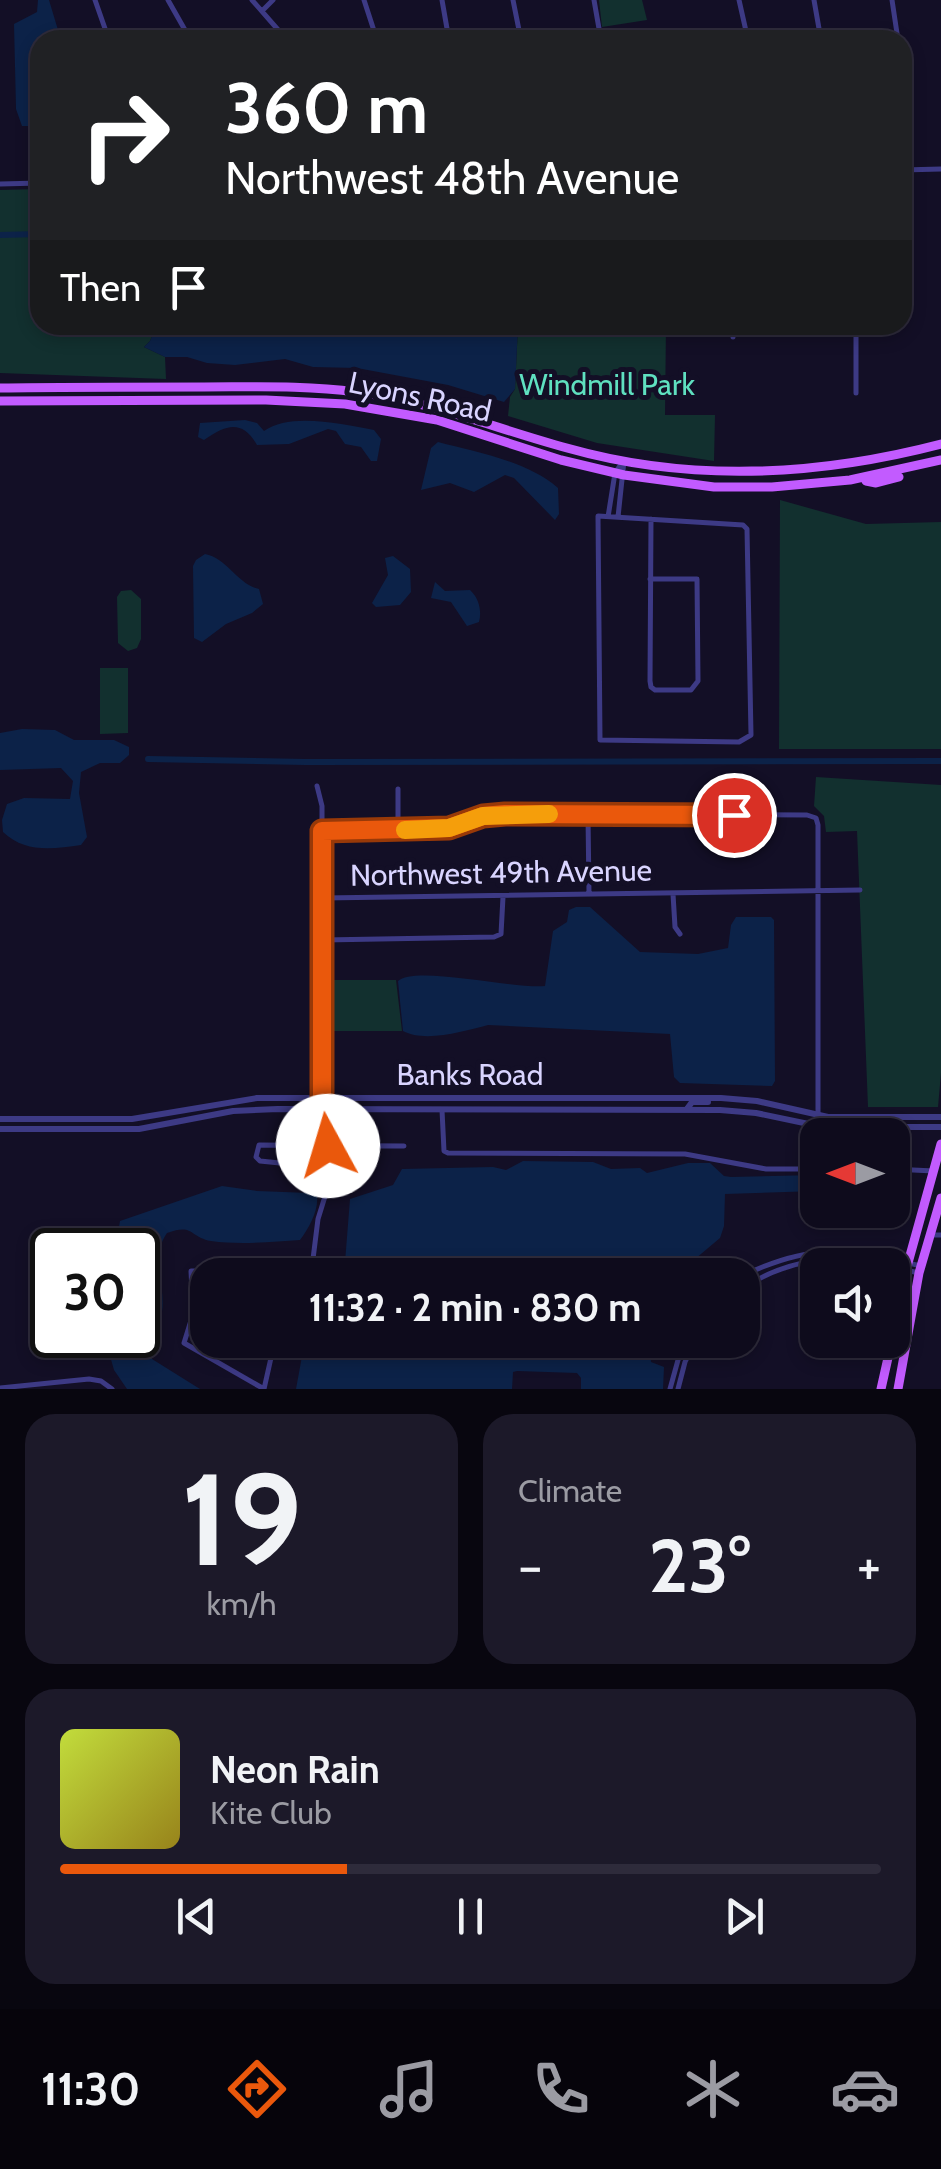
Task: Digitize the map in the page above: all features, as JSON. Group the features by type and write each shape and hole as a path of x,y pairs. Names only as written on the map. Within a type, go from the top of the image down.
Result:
{"main road":[{"name":"Lyons Road","path":"0,388 266,386 352,391 444,408 569,448 624,461 717,472 785,472 885,459 941,444"},
{"name":"Lyons Road","path":"0,401 280,400 345,404 437,420 561,460 620,474 687,484 750,488 858,479 876,483 941,463"},
{"path":"910,1256 941,1144"},
{"path":"898,1389 920,1269 937,1230 941,1198"},
{"path":"882,1389 888,1358"}],"street":[{"path":"95,0 106,30"},
{"path":"168,0 185,30"},
{"path":"252,0 279,30"},
{"path":"263,10 273,0"},
{"path":"364,0 374,30"},
{"path":"442,0 448,30"},
{"path":"514,0 519,30"},
{"path":"594,0 599,30"},
{"path":"739,0 746,30"},
{"path":"814,0 820,30"},
{"path":"892,0 896,30"},
{"path":"912,170 941,170"},
{"path":"0,184 30,183"},
{"path":"856,335 856,393"},
{"path":"608,516 624,461"},
{"path":"618,516 620,474"},
{"path":"598,516 651,519 747,528 751,735 748,739 600,740 598,516"},
{"path":"650,578 697,579 696,688 651,687 650,578 651,519"},
{"path":"272,1358 264,1389 184,1343 194,1314 191,1272 273,1271 311,1275 318,1219 331,1177 320,1119 322,806 317,786"},
{"path":"398,789 398,830"},
{"path":"322,831 449,828 483,816 505,814 816,818 820,1116"},
{"path":"588,815 589,893"},
{"name":"Northwest 49th Avenue","path":"322,898 860,890"},
{"path":"673,893 675,927 680,934"},
{"path":"323,940 494,937 501,934 503,897"},
{"name":"Banks Road","path":"0,1129 139,1128 244,1110 323,1103 691,1097 750,1100 820,1116 941,1118"},
{"name":"Banks Road","path":"0,1119 132,1119 234,1100 442,1108 688,1109 756,1113 800,1122"},
{"path":"688,1109 692,1102 750,1100"},
{"path":"442,1108 444,1150 448,1153 685,1154 766,1169 800,1169"},
{"name":"Banks Road","path":"910,1127 941,1128"},
{"path":"377,1145 369,1162 343,1168 256,1157 259,1145 377,1145 404,1146"},
{"path":"910,1170 934,1172"},
{"path":"760,1268 800,1255"},
{"path":"760,1277 800,1262"},
{"path":"910,1267 920,1269"},
{"path":"670,1389 679,1358"},
{"path":"678,1389 687,1358"},
{"path":"0,1388 90,1379 112,1389"}],"green space":[{"path":"599,0 642,0 647,20 602,27"},
{"path":"30,189 30,335 153,335 144,347 165,357 166,379 0,373 0,190"},
{"name":"Windmill Park","path":"518,335 666,335 665,415 715,415 714,461 597,443 508,416 515,389"},
{"path":"780,500 866,524 941,522 941,749 779,749"},
{"path":"131,590 141,599 141,639 137,648 128,651 118,643 117,597 121,591"},
{"path":"100,668 128,668 128,733 100,734"},
{"path":"816,777 941,785 938,1107 868,1107 857,831 826,832 824,816 814,806"},
{"path":"328,980 396,980 402,1031 328,1031"}],"water":[{"path":"38,0 49,0 58,30 30,30 30,126 22,126 16,109 14,24 37,12"},
{"path":"153,335 518,335 515,389 504,402 448,385 357,368 313,367 285,359 235,365 207,363 187,357 165,357 144,347"},
{"path":"302,421 374,430 381,439 377,461 371,461 361,447 345,444 336,431 328,429 289,444 257,445 245,431 233,427 204,440 198,437 200,423 257,423 264,431 275,425"},
{"path":"438,442 501,459 546,479 558,488 559,514 555,520 514,478 505,475 474,492 450,483 421,490 431,448"},
{"path":"205,554 220,560 244,582 259,589 263,604 202,642 194,638 193,566"},
{"path":"393,556 410,569 411,592 400,605 376,607 372,603 388,575 385,558"},
{"path":"435,582 445,591 470,590 479,605 479,622 467,626 451,602 431,598"},
{"path":"55,730 74,740 114,740 129,747 129,755 120,763 100,763 81,772 79,793 87,837 81,845 30,846 3,832 7,804 24,798 70,799 73,781 61,768 0,770 0,733"},
{"path":"590,907 640,952 698,954 728,948 736,917 771,917 775,1081 772,1086 680,1083 674,1077 670,1034 488,1025 433,1036 403,1031 398,981 408,977 444,976 545,986 553,931 567,922 569,910"},
{"path":"523,1161 593,1162 611,1169 640,1168 647,1173 688,1163 710,1163 724,1176 731,1177 800,1175 800,1192 725,1194 720,1238 696,1258 345,1258 350,1199 393,1185 402,1169 506,1170"},
{"path":"222,1186 317,1195 310,1224 300,1240 233,1243 176,1230 167,1233 160,1249 160,1228 119,1228 120,1221"},
{"path":"160,1272 163,1301 160,1318"},
{"path":"111,1358 152,1358 200,1389 127,1389"},
{"path":"302,1358 651,1358 651,1362 664,1367 663,1389 581,1389 577,1373 517,1371 513,1372 512,1389 296,1389"}],"waterway":[{"path":"0,235 30,234"},
{"path":"148,759 941,761"}],"slow traffic":[{"path":"405,830 449,828 483,816 549,814"}],"route":[{"path":"328,1146 328,1114 322,1103 322,831 449,828 483,816 505,814 734,815"}]}
